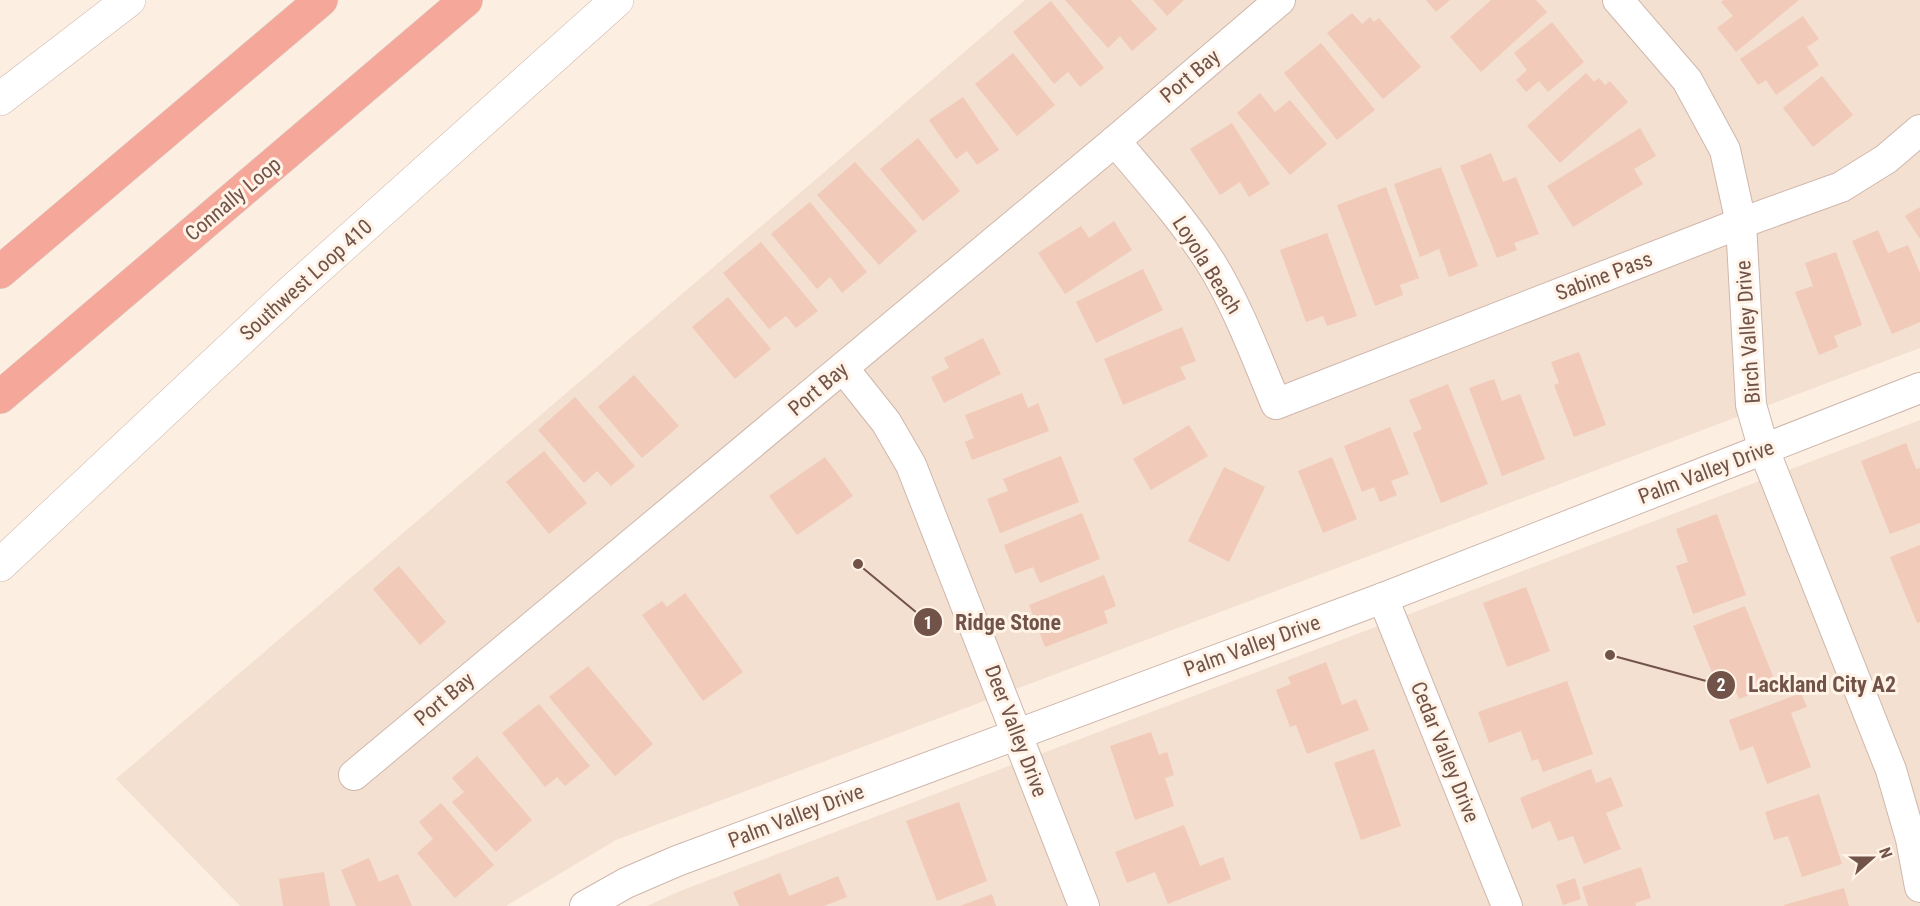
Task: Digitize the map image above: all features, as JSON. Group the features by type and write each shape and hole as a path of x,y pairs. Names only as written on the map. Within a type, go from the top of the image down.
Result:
{"highway":[{"path":"0,272 321,0"},
{"name":"Connally Loop","path":"0,397 466,0"}],"main road":[{"path":"0,99 129,0"},
{"name":"Southwest Loop 410","path":"0,564 291,292 617,0"}],"street":[{"name":"Port Bay","path":"354,775 1280,0"},
{"name":"Birch Valley Drive","path":"1618,0 1687,80 1725,150 1741,223 1751,405 1764,450 1891,770 1911,838 1920,887"},
{"name":"Sabine Pass","path":"1276,404 1741,223 1841,187 1886,159 1920,130"},
{"name":"Loyola Beach","path":"1114,141 1178,216 1211,263 1241,320 1276,404"},
{"name":"Deer Valley Drive","path":"843,368 886,422 911,465 1084,906"},
{"name":"Palm Valley Drive","path":"585,906 631,894 677,861 1383,598 1920,388"},
{"name":"Cedar Valley Drive","path":"1383,598 1507,906"}],"shaded area":[{"path":"1025,0 1920,0 1920,348 616,840 506,906 240,906 116,779"},
{"path":"1920,420 1920,906 647,906 680,891"}],"building":[{"path":"1065,0 1131,0 1157,29 1132,51 1120,36 1108,48"},
{"path":"1153,0 1184,0 1167,16"},
{"path":"1426,0 1450,0 1436,12"},
{"path":"1491,0 1536,0 1547,12 1481,72 1450,37"},
{"path":"1724,0 1799,0 1736,52 1717,28 1733,16 1721,2"},
{"path":"1051,1 1104,68 1080,87 1068,72 1054,84 1013,32"},
{"path":"1352,13 1362,24 1370,17 1374,22 1379,18 1421,67 1383,99 1327,33"},
{"path":"1803,16 1819,39 1807,47 1819,65 1776,95 1766,80 1758,85 1740,59"},
{"path":"1552,22 1584,62 1548,92 1539,81 1526,92 1516,80 1527,70 1514,53"},
{"path":"1321,43 1375,110 1337,140 1284,73"},
{"path":"1013,53 1055,105 1017,136 975,84"},
{"path":"1586,73 1594,82 1599,78 1605,85 1610,81 1628,102 1560,163 1527,126"},
{"path":"1822,76 1853,115 1813,147 1783,108"},
{"path":"1260,93 1275,112 1290,100 1327,144 1290,175 1237,113"},
{"path":"963,97 999,150 977,165 967,151 956,159 929,120"},
{"path":"1232,123 1270,184 1249,197 1240,182 1220,195 1190,149"},
{"path":"1640,128 1656,156 1634,169 1643,184 1573,227 1547,186"},
{"path":"918,138 960,191 923,221 880,169"},
{"path":"1491,153 1503,182 1516,177 1539,234 1514,243 1517,250 1497,258 1460,166"},
{"path":"855,162 917,231 879,265 817,195"},
{"path":"1441,167 1478,266 1449,277 1439,249 1420,257 1394,184"},
{"path":"1386,187 1419,278 1400,285 1403,295 1375,306 1337,205"},
{"path":"810,202 867,272 842,293 830,277 817,289 771,234"},
{"path":"1920,207 1920,239 1905,216"},
{"path":"1114,221 1132,250 1065,294 1038,253 1081,226 1089,238"},
{"path":"1878,230 1888,253 1908,245 1920,273 1920,322 1892,334 1852,241"},
{"path":"1327,233 1357,316 1327,326 1323,316 1306,322 1280,250"},
{"path":"761,242 818,311 796,328 786,316 769,329 723,273"},
{"path":"1836,252 1862,325 1834,336 1838,347 1819,355 1795,292 1813,286 1805,263"},
{"path":"1143,269 1163,310 1096,343 1076,302"},
{"path":"728,297 771,349 735,379 692,327"},
{"path":"1182,327 1196,361 1180,367 1186,379 1123,405 1104,359"},
{"path":"983,338 1001,374 944,403 931,377 949,368 944,358"},
{"path":"1579,352 1606,425 1574,437 1554,385 1559,383 1551,362"},
{"path":"634,375 679,426 642,458 598,407"},
{"path":"1494,379 1502,401 1520,394 1545,459 1502,476 1469,388"},
{"path":"1448,384 1488,484 1441,503 1413,433 1422,429 1409,400"},
{"path":"1022,393 1028,408 1038,403 1049,431 972,460 965,442 974,438 965,415"},
{"path":"575,397 635,466 611,486 597,471 584,483 538,430"},
{"path":"1189,425 1208,456 1151,490 1133,459"},
{"path":"1390,427 1409,474 1391,481 1397,495 1380,502 1374,487 1362,492 1344,446"},
{"path":"1906,443 1916,469 1920,468 1920,523 1890,534 1861,461"},
{"path":"544,451 587,503 549,534 506,482"},
{"path":"1061,456 1079,502 1000,533 987,499 1008,491 1003,479"},
{"path":"825,457 853,496 797,535 769,496"},
{"path":"1332,457 1357,519 1323,533 1298,471"},
{"path":"1224,467 1265,487 1229,562 1188,541"},
{"path":"1082,513 1100,559 1040,583 1033,567 1015,574 1004,545"},
{"path":"1717,514 1746,595 1693,614 1676,566 1688,562 1676,529"},
{"path":"1920,545 1920,622 1917,623 1890,557"},
{"path":"399,566 446,622 420,645 373,589"},
{"path":"1104,575 1116,606 1104,611 1108,623 1045,647 1029,605"},
{"path":"1526,587 1550,651 1507,667 1483,603"},
{"path":"685,593 743,672 703,701 642,615 662,601 667,607"},
{"path":"1745,606 1776,684 1739,699 1727,670 1713,675 1693,626"},
{"path":"1326,662 1342,705 1356,699 1369,730 1307,754 1296,725 1290,727 1276,690 1291,684 1288,677"},
{"path":"588,666 653,744 615,776 549,697"},
{"path":"1567,681 1593,754 1543,772 1538,759 1532,761 1521,731 1489,743 1478,712"},
{"path":"1801,693 1807,707 1791,713 1811,767 1767,784 1753,746 1740,751 1729,720"},
{"path":"539,704 590,766 565,786 557,777 545,787 502,733"},
{"path":"1151,732 1159,755 1167,752 1174,775 1165,778 1174,806 1135,820 1110,746"},
{"path":"1374,749 1401,826 1361,840 1334,763"},
{"path":"477,756 532,820 496,852 452,802 464,792 452,778"},
{"path":"1591,769 1596,783 1611,777 1623,806 1606,813 1621,849 1584,864 1573,836 1558,841 1550,821 1532,829 1520,798"},
{"path":"1819,794 1842,864 1802,877 1788,836 1774,840 1765,812"},
{"path":"959,802 987,881 937,901 906,821"},
{"path":"441,803 494,865 455,898 417,853 433,839 419,822"},
{"path":"1184,825 1200,866 1223,857 1231,879 1168,904 1155,872 1127,883 1115,852"},
{"path":"369,858 379,882 398,874 412,906 356,906 341,870"},
{"path":"1641,867 1651,898 1635,903 1636,906 1588,906 1582,887"},
{"path":"324,872 330,906 283,906 279,879"},
{"path":"780,873 789,896 838,876 847,897 824,906 739,906 733,892"},
{"path":"1575,878 1581,899 1563,905 1556,885"},
{"path":"1844,888 1849,906 1784,906 1784,905"},
{"path":"992,894 996,906 960,906"}],"place":[{"name":"Ridge Stone","path":"858,564"},
{"name":"Lackland City A2","path":"1610,655"}]}
